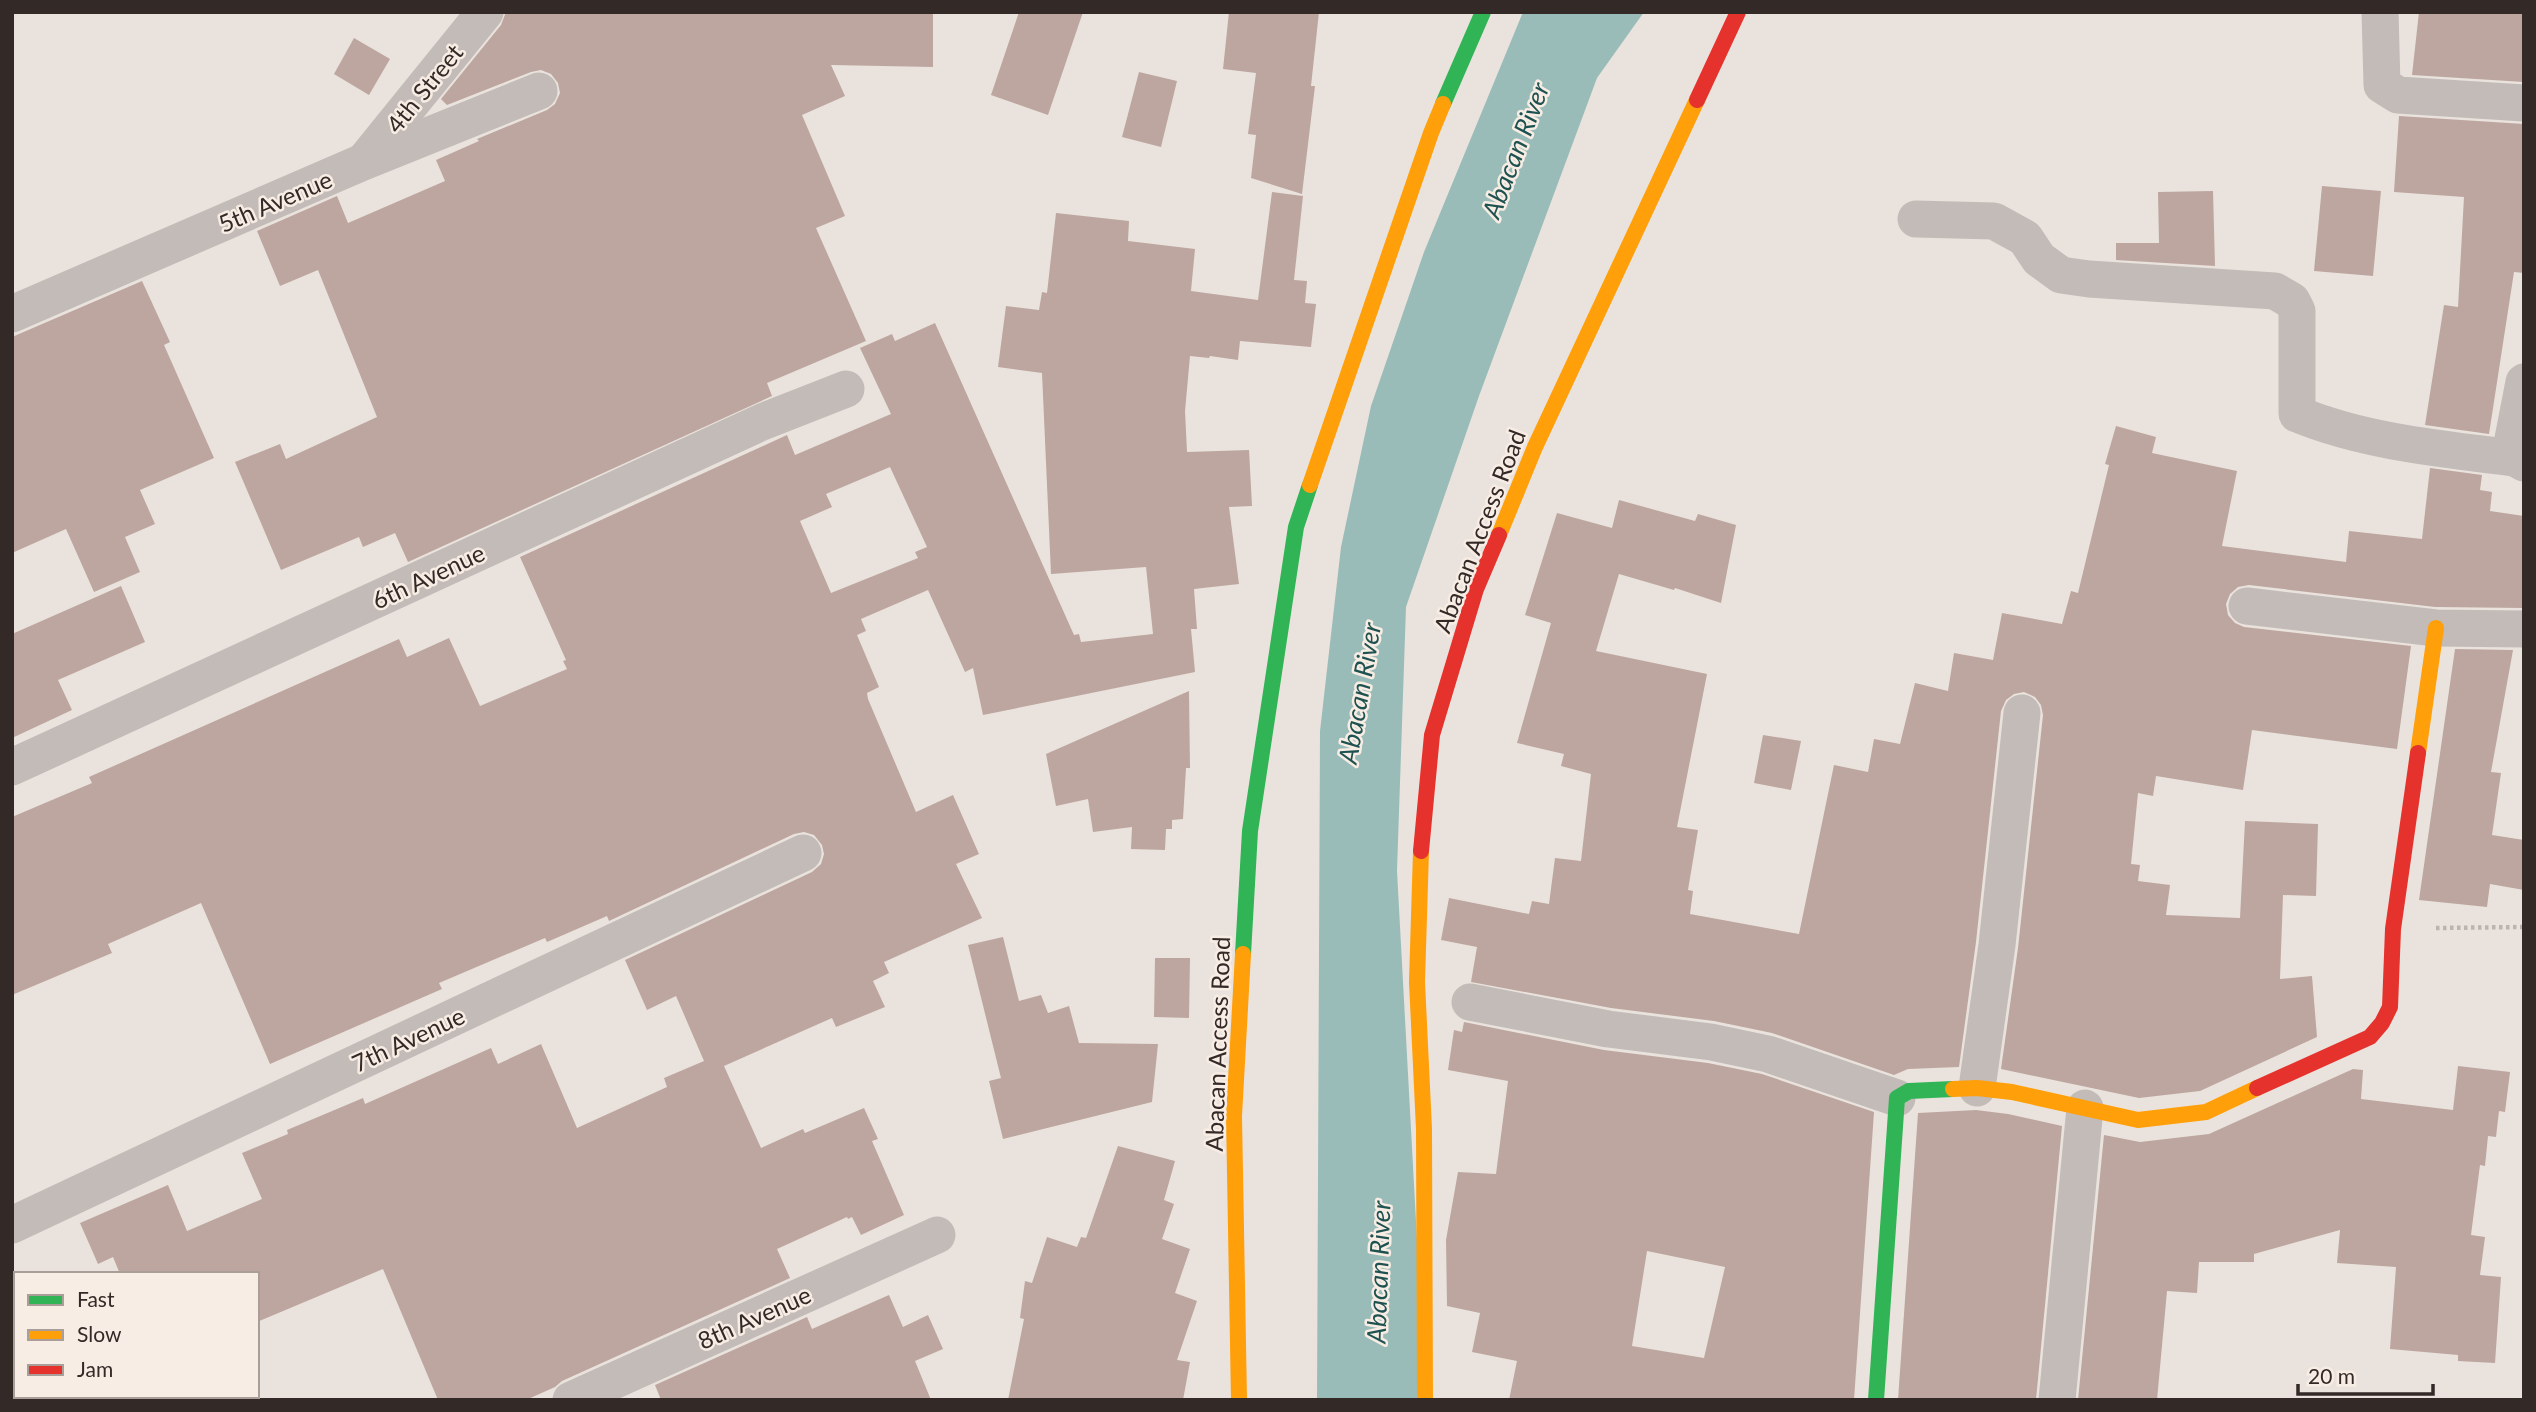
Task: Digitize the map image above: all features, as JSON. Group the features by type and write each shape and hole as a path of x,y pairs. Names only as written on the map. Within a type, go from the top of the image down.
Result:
{"street":[{"name":"4th Street","path":"363,162 485,12"},
{"name":"Abacan Access Road","path":"1240,1400 1234,1116 1250,831 1296,527 1431,133 1483,12"},
{"name":"Abacan Access Road","path":"1424,1400 1424,1129 1418,982 1421,834 1432,735 1476,589 1535,447 1738,12"},
{"path":"2380,12 2382,85 2399,95 2524,103"},
{"name":"5th Avenue","path":"12,314 363,162 539,91"},
{"path":"1916,219 1994,221 2025,238 2039,259 2061,275 2275,291 2292,301 2297,311 2297,414 2329,427 2519,460"},
{"path":"2519,460 2511,449 2524,382"},
{"name":"6th Avenue","path":"12,767 762,422 846,389"},
{"path":"2247,606 2436,628 2524,629"},
{"path":"1471,1002 1608,1029 1711,1042 1768,1054 1897,1098 1909,1091 1977,1088 2012,1092 2138,1120 2206,1112 2370,1037 2382,1023 2390,1007 2393,929 2436,628"},
{"path":"1977,1088 1997,945 2022,713"},
{"name":"7th Avenue","path":"12,1225 803,853"},
{"path":"1876,1400 1897,1098"},
{"path":"2057,1400 2085,1108"},
{"name":"8th Avenue","path":"571,1400 937,1235"}],"path":[{"path":"2393,929 2524,927"}],"water":[{"name":"Abacan River","path":"1523,12 1644,12 1597,78 1479,396 1406,607 1397,871 1418,1258 1417,1400 1317,1400 1320,731 1341,547 1371,406 1424,252"}],"building":[{"path":"506,12 933,12 933,67 831,65 845,96 802,115 845,216 816,228 866,341 767,383 772,396 408,562 395,533 363,547 359,537 281,570 235,462 280,444 286,459 377,417 318,270 280,286 257,231 337,196 348,223 445,181 436,160 555,104 560,93 558,83 551,74 541,70 447,105 441,99 501,25"},
{"path":"1019,12 1083,12 1048,115 991,95"},
{"path":"1229,12 1319,12 1311,86 1315,86 1302,194 1251,178 1256,135 1248,134 1256,73 1223,69"},
{"path":"2419,12 2524,12 2524,82 2412,75"},
{"path":"354,38 390,59 369,95 334,74"},
{"path":"1139,72 1177,81 1161,147 1122,137"},
{"path":"2399,116 2524,124 2524,273 2514,272 2489,434 2425,425 2444,305 2458,307 2464,197 2394,192"},
{"path":"2322,186 2381,191 2373,276 2314,271"},
{"path":"2213,191 2215,266 2116,260 2116,243 2159,243 2158,192"},
{"path":"1272,192 1303,196 1294,280 1307,281 1305,303 1316,304 1311,347 1240,341 1238,360 1190,356 1185,411 1187,452 1249,450 1252,506 1229,507 1239,584 1194,589 1197,629 1191,629 1195,672 983,715 973,668 965,672 928,590 861,619 866,631 857,635 879,687 867,693 868,699 916,812 953,795 979,854 956,864 982,918 884,962 889,973 873,981 885,1007 836,1027 832,1018 724,1066 761,1148 803,1129 805,1133 864,1108 878,1139 872,1141 904,1215 861,1235 852,1217 847,1217 777,1249 790,1278 562,1381 526,1400 438,1400 383,1269 259,1321 259,1272 119,1272 113,1257 98,1264 80,1223 168,1185 187,1231 262,1199 242,1153 288,1134 287,1130 363,1098 365,1104 491,1048 498,1064 541,1044 577,1128 667,1087 664,1078 704,1061 676,996 647,1010 625,960 812,872 821,864 824,854 822,845 814,835 804,832 794,834 609,921 607,916 547,942 545,938 439,983 442,989 270,1064 201,903 108,944 112,953 12,995 12,817 92,783 89,777 399,639 407,657 449,638 480,706 567,669 563,661 566,660 520,557 787,435 795,455 891,414 860,348 892,334 895,341 935,323 1074,635 1079,634 1081,642 1153,634 1146,567 1051,574 1042,373 998,367 1006,306 1039,310 1042,292 1047,293 1056,213 1129,221 1128,241 1195,249 1191,291 1258,300","holes":["890,467 927,547 915,552 918,558 831,593 800,521 832,507 826,494"]},
{"path":"142,281 170,342 164,345 214,458 140,490 155,524 125,537 140,572 94,592 66,529 12,553 12,337"},
{"path":"2116,426 2156,437 2152,453 2237,471 2222,546 2346,562 2349,531 2422,539 2430,468 2482,475 2480,490 2492,492 2490,511 2524,516 2524,608 2435,607 2249,585 2238,587 2230,594 2226,604 2228,615 2235,623 2244,627 2411,646 2397,749 2252,730 2243,790 2156,776 2153,796 2138,793 2131,864 2140,865 2138,881 2170,885 2166,915 2240,918 2245,821 2318,824 2316,896 2283,895 2280,979 2312,976 2317,1037 2200,1091 2139,1098 2001,1069 2018,948 2043,715 2041,705 2035,697 2024,692 2014,694 2006,700 2001,711 1976,942 1959,1067 1908,1069 1894,1075 1772,1033 1714,1021 1611,1008 1471,982 1477,947 1441,940 1449,898 1529,914 1532,901 1549,904 1555,858 1581,861 1591,774 1561,766 1564,754 1517,743 1551,623 1525,615 1557,513 1612,528 1619,500 1695,521 1698,514 1736,525 1721,603 1619,574 1596,651 1707,674 1677,827 1698,830 1688,890 1693,891 1690,914 1799,934 1834,765 1868,772 1874,739 1900,744 1915,683 1948,691 1954,653 1993,660 2002,613 2062,624 2071,591 2078,593 2109,465 2105,464"},
{"path":"121,586 145,642 58,680 72,710 12,738 12,634"},
{"path":"2455,649 2513,650 2491,772 2501,773 2492,835 2524,840 2524,890 2490,884 2487,907 2419,900"},
{"path":"1189,691 1190,768 1186,768 1183,819 1172,820 1172,829 1166,829 1165,850 1131,849 1132,827 1093,832 1088,799 1056,806 1046,754"},
{"path":"1763,735 1801,741 1791,790 1754,783"},
{"path":"1003,937 1019,1001 1041,995 1048,1013 1069,1006 1079,1043 1158,1044 1152,1102 1003,1139 989,1081 1001,1078 968,945"},
{"path":"1155,958 1190,958 1189,1018 1154,1017"},
{"path":"1464,1022 1604,1050 1708,1063 1762,1074 1874,1112 1854,1400 1509,1400 1517,1361 1472,1352 1480,1313 1447,1306 1446,1240 1458,1172 1496,1174 1508,1081 1448,1070 1454,1030 1462,1032","holes":["1647,1251 1725,1267 1704,1358 1632,1346"]},
{"path":"2458,1066 2510,1072 2505,1112 2499,1111 2496,1137 2488,1136 2485,1166 2480,1165 2471,1235 2485,1237 2480,1275 2501,1277 2495,1363 2458,1361 2458,1355 2390,1349 2396,1267 2337,1263 2340,1230 2254,1254 2254,1262 2199,1262 2197,1293 2167,1291 2157,1400 2078,1400 2104,1135 2140,1142 2209,1134 2353,1069 2363,1070 2361,1099 2453,1110"},
{"path":"1976,1110 2062,1126 2036,1400 1898,1400 1918,1113"},
{"path":"1118,1146 1175,1161 1164,1200 1174,1204 1162,1239 1190,1249 1175,1293 1197,1301 1177,1360 1190,1362 1183,1400 1008,1400 1024,1319 1020,1318 1025,1281 1032,1283 1047,1237 1077,1247 1081,1237 1086,1238"},
{"path":"889,1295 903,1327 928,1315 943,1349 915,1361 931,1400 661,1400 655,1385 807,1317 812,1329"}],"traffic: fast":[{"path":"1443,104 1483,12"},
{"path":"1243,954 1250,831 1296,527 1310,485"},
{"path":"1876,1400 1897,1098 1909,1091 1953,1089"}],"traffic: slow":[{"path":"1499,535 1535,447 1697,100"},
{"path":"1310,485 1443,104"},
{"path":"2418,753 2436,628"},
{"path":"1421,851 1417,982 1424,1129 1425,1400"},
{"path":"1239,1400 1234,1116 1243,954"},
{"path":"1953,1089 1977,1088 2012,1092 2138,1120 2206,1112 2257,1088"}],"traffic: jam":[{"path":"1697,100 1738,12"},
{"path":"1421,851 1432,735 1476,589 1499,535"},
{"path":"2257,1088 2370,1037 2382,1023 2390,1007 2393,929 2418,753"}]}
